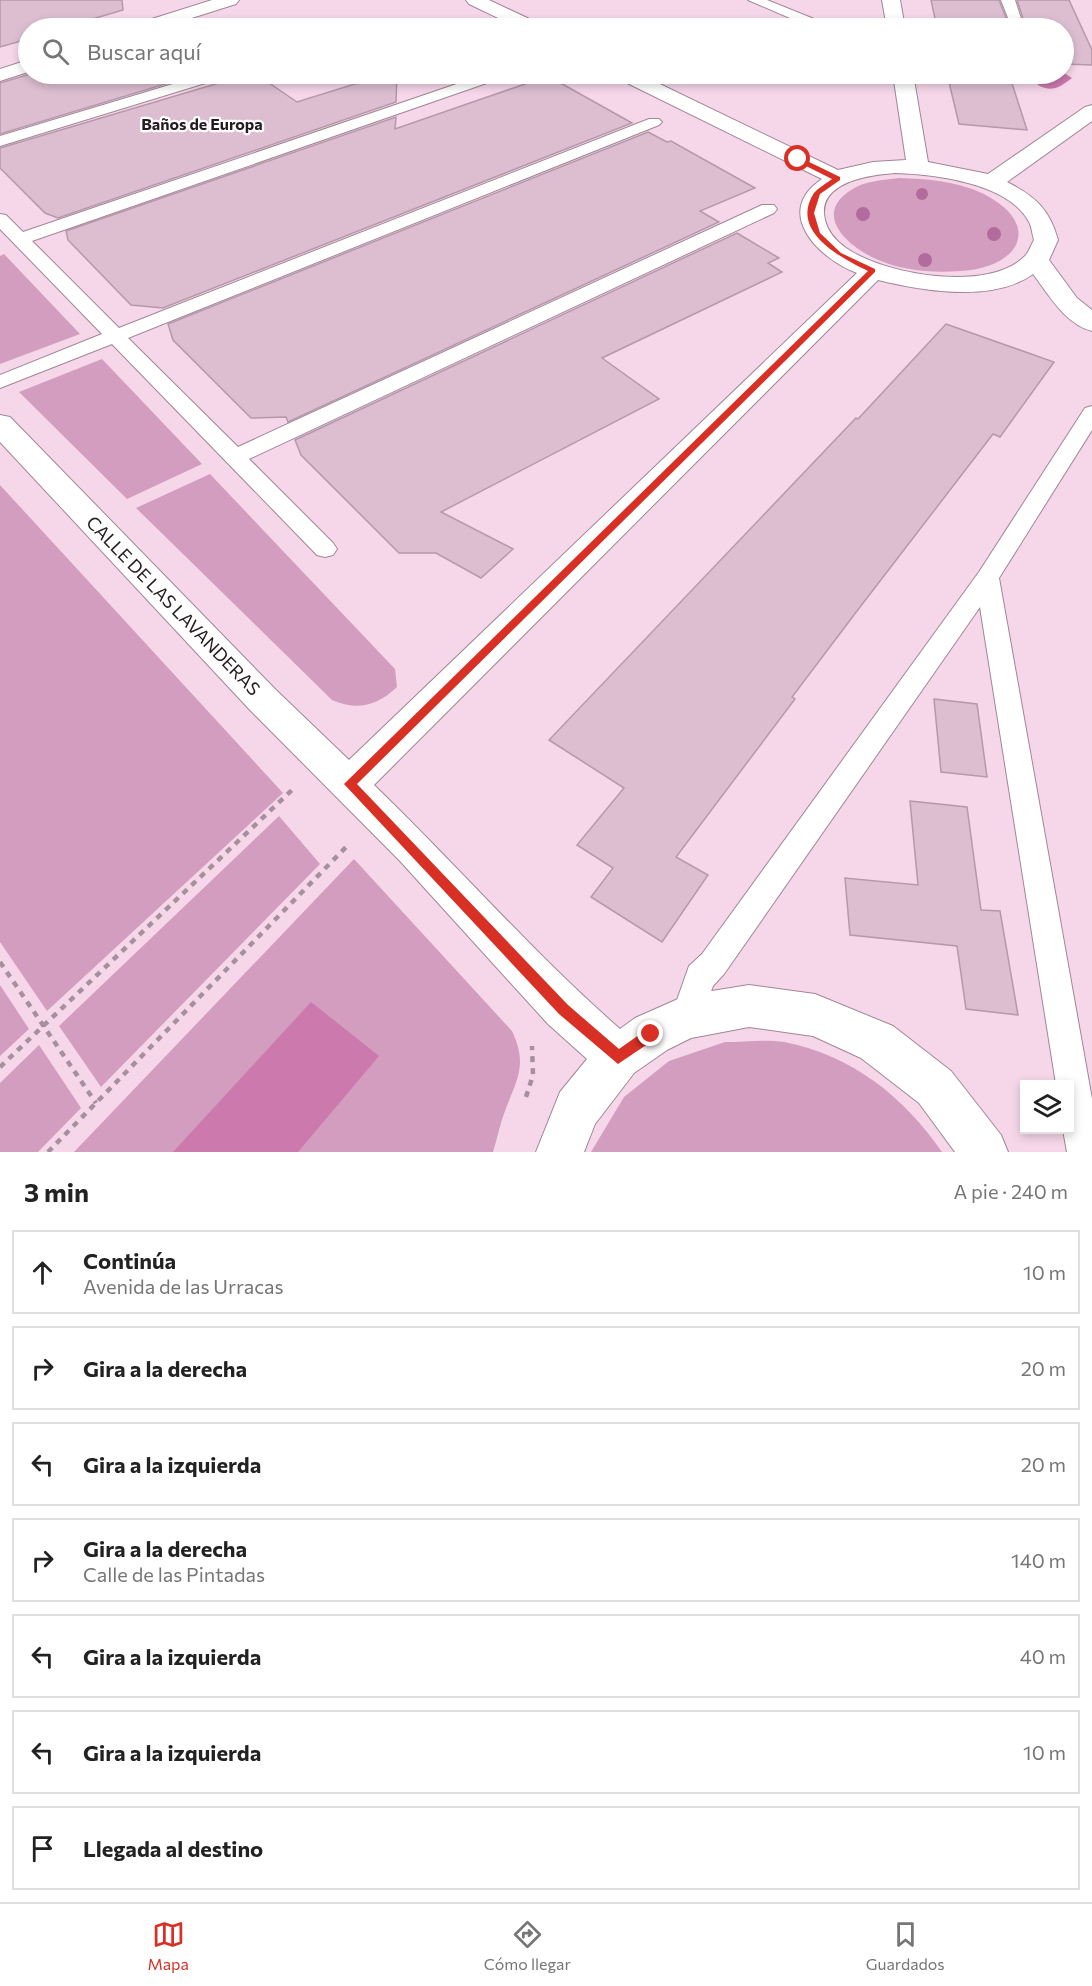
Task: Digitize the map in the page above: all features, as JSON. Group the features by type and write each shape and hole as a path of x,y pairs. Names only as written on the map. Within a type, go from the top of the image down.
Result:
{"street":[{"path":"174,18 230,0"},
{"path":"475,0 512,18"},
{"path":"891,0 894,18"},
{"path":"0,75 18,69"},
{"path":"644,84 837,178"},
{"path":"905,84 918,166"},
{"path":"990,183 1092,111"},
{"path":"918,166 955,171 990,183 1020,199 1040,219 1046,240 1036,260 1023,270 1004,278 964,285 917,282 873,271 839,254 817,234 810,213 817,193 837,178 873,168 918,166"},
{"path":"1036,260 1068,303 1092,323"},
{"path":"350,784 873,271"},
{"path":"1004,278 1068,303"},
{"name":"CALLE DE LAS LAVANDERAS","path":"0,423 263,700 350,784 564,1009 618,1057"},
{"path":"560,1152 577,1109 618,1057 651,1034 687,1017 749,1006 814,1015 877,1042 935,1087 984,1152"}],"lane":[{"path":"754,0 799,18"},
{"path":"1008,0 1014,18"},
{"path":"0,141 187,84"},
{"path":"21,239 470,84"},
{"path":"0,382 654,122"},
{"path":"235,457 768,209"},
{"path":"0,219 325,549"},
{"path":"687,1017 700,977 719,954 987,578 1092,413"},
{"path":"987,578 1084,1152"}],"path":[{"path":"0,1067 295,787"},
{"path":"48,1152 351,843"},
{"path":"0,962 96,1103"}],"shaded area":[{"path":"1038,84 1063,84 1052,89"},
{"path":"899,178 953,183 984,194 1003,206 1014,219 1018,231 1017,243 1010,253 998,262 981,268 961,271 939,272 907,269 886,263 865,253 838,229 834,219 835,210 840,200 856,187 874,181"},
{"path":"4,254 80,334 0,364 0,256"},
{"path":"102,359 202,464 127,499 19,392"},
{"path":"210,474 395,669 397,687 382,699 366,705 350,705 332,700 136,508"},
{"path":"0,485 283,793 47,1011 0,942"},
{"path":"279,816 320,864 101,1087 59,1026"},
{"path":"354,859 512,1031 519,1053 519,1072 493,1152 74,1152"},
{"path":"0,985 29,1029 0,1056"},
{"path":"311,1002 379,1056 298,1152 173,1152"},
{"path":"725,1042 784,1042 809,1048 854,1068 893,1096 911,1113 942,1152 591,1152 624,1097 669,1061"},
{"path":"39,1045 81,1108 38,1152 0,1152 0,1083"}],"building":[{"path":"0,0 122,0 123,10 96,18 18,18 18,42 0,47"},
{"path":"931,0 999,0 1006,18 935,18"},
{"path":"1017,0 1069,0 1092,50 1092,65 1074,64 1074,18 1023,18"},
{"path":"18,78 18,84 165,84 0,134 0,83"},
{"path":"215,84 271,84 297,102 355,84 397,84 396,102 58,218 45,213 0,168 0,148"},
{"path":"525,84 562,84 632,123 163,308 131,305 68,240 66,231 396,117 395,129"},
{"path":"949,84 1012,84 1027,130 959,124"},
{"path":"648,132 667,142 671,141 755,188 700,211 719,222 288,422 286,417 251,418 173,340 168,324"},
{"path":"737,233 779,258 768,263 782,272 602,358 659,399 441,512 513,549 481,578 436,553 399,553 301,455 295,440"},
{"path":"946,324 1054,362 1000,437 993,434 857,611 792,697 795,699 676,857 708,875 662,942 591,897 613,868 577,845 624,788 549,740 856,418 858,419"},
{"path":"934,699 977,704 987,777 941,772"},
{"path":"910,801 967,807 981,910 1000,911 1018,1015 966,1009 957,946 850,935 845,878 918,885"}],"district":[{"name":"Baños de Europa","path":"202,124"}],"route":[{"path":"651,1034 618,1057 564,1009 350,784 873,271 839,254 817,234 810,213 817,193 837,178 798,159"}]}
